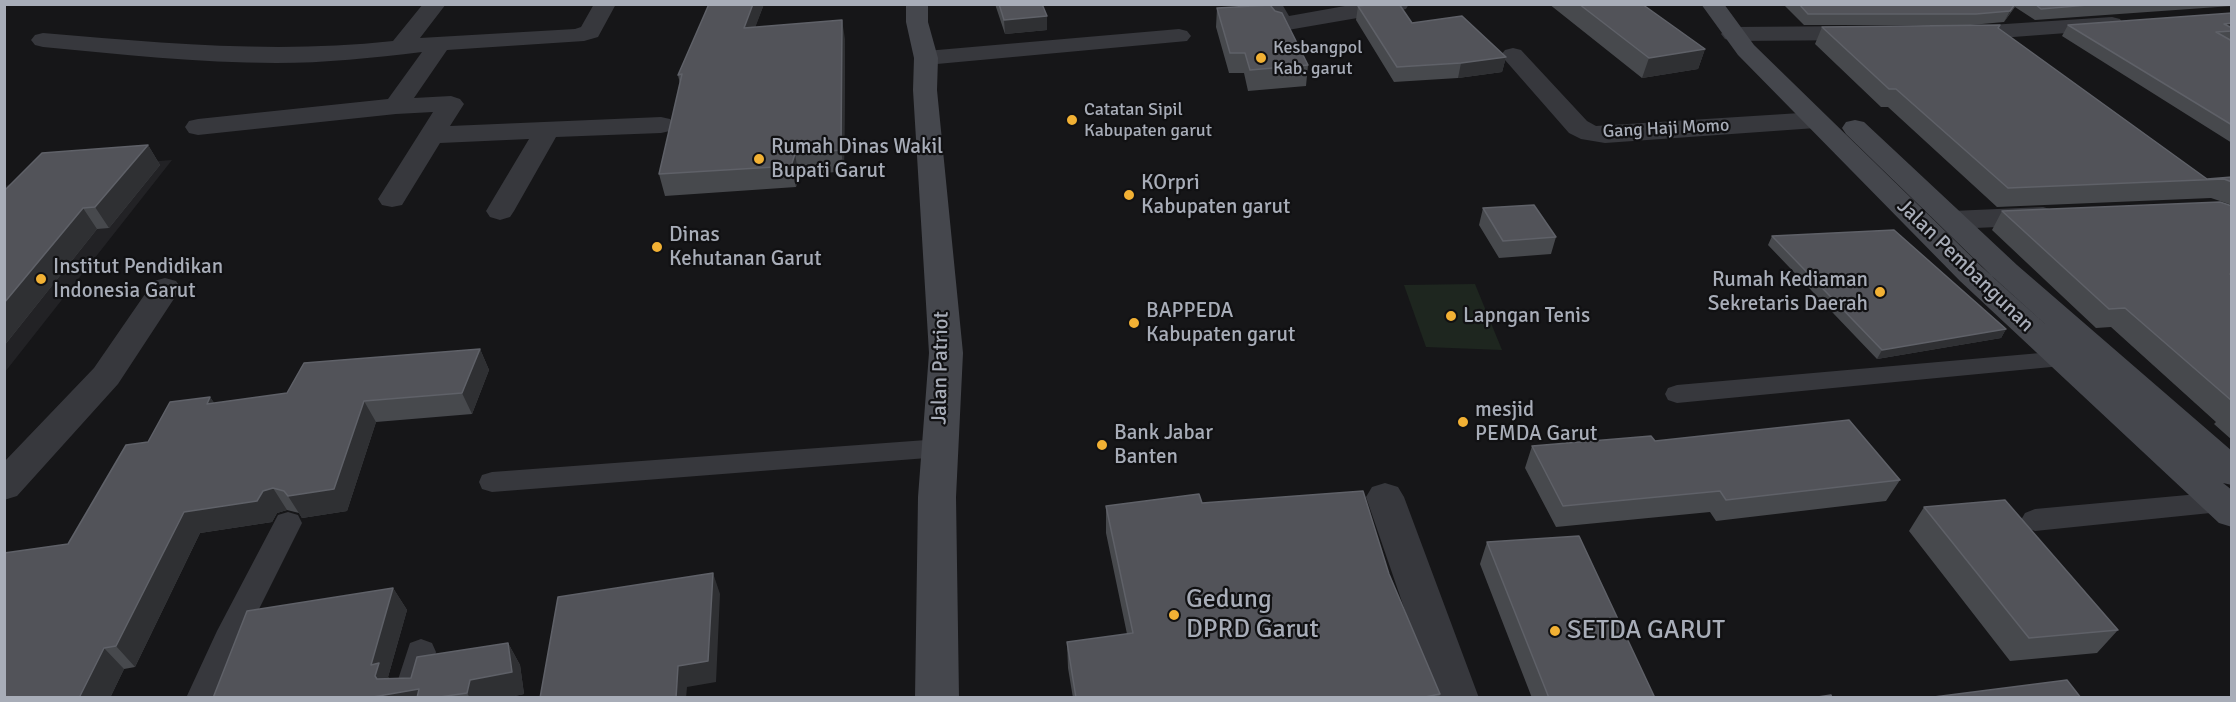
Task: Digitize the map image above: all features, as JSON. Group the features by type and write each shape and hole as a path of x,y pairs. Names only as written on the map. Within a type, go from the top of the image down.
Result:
{"main road":[{"name":"Jalan Patriot","path":"917,4 917,22 926,57 925,90 946,353 937,497 937,698"},
{"name":"Jalan Pembangunan","path":"1712,4 1792,67 2063,359 2101,393 2229,497"},
{"name":"Jalan Pembangunan","path":"1739,4 1747,33 1746,50 1816,120 1948,233 1978,245 2138,388 2229,497"},
{"path":"2101,393 2138,388"}],"street":[{"path":"400,48 435,4"},
{"path":"43,40 166,51 275,57 440,43 584,35 590,32 605,4"},
{"path":"1271,4 1282,24 1398,4"},
{"path":"1940,34 2046,30 2137,22"},
{"path":"1747,33 1888,33"},
{"path":"926,57 1179,36"},
{"path":"396,106 440,43"},
{"name":"Gang Haji Momo","path":"1513,55 1578,127 1590,133 1605,135 1816,120"},
{"path":"198,127 396,106 451,104 392,199"},
{"path":"432,135 661,124"},
{"path":"500,211 547,130"},
{"path":"1948,233 2069,215"},
{"path":"4,486 106,376 165,288"},
{"path":"1385,498 1457,698"}],"lane":[{"path":"1677,394 2063,359"},
{"path":"492,482 940,448"},
{"path":"2035,520 2229,497"},
{"path":"202,698 228,640 288,523"},
{"path":"408,698 421,652"}],"shaded area":[{"name":"Institut Pendidikan Indonesia Garut","path":"172,160 5,372 5,186 43,170"},
{"name":"Lapngan Tenis","path":"1475,284 1502,350 1426,347 1404,285"}],"building":[{"path":"709,4 753,4 744,28 842,20 841,150 795,154 791,166 659,174 682,74 678,75"},
{"path":"999,4 1042,4 1047,16 1004,20"},
{"path":"1399,4 1412,23 1462,16 1506,57 1461,63 1397,67 1358,6"},
{"path":"1579,4 1642,4 1705,49 1649,58"},
{"path":"1799,4 2015,4 2010,11 1976,14 1808,14"},
{"path":"2035,4 2099,4 2041,9"},
{"path":"1270,5 1275,11 1282,13 1308,65 1250,70 1245,53 1230,53 1217,8"},
{"path":"2232,13 2232,23 2224,24 2232,28 2232,31 2216,32 2232,41 2232,125 2068,25"},
{"path":"2000,25 1998,28 2207,179 2232,177 2232,182 2224,179 2008,188 1896,89 1889,89 1822,27"},
{"path":"148,145 95,207 83,208 4,303 4,191 42,153"},
{"path":"2220,202 2232,206 2232,274 2230,274 2232,276 2232,401 2125,308 2109,309 2002,211"},
{"path":"1534,205 1556,237 1503,241 1483,208"},
{"name":"Rumah Kediaman Sekretaris Daerah","path":"1894,230 2006,329 1882,350 1772,236"},
{"path":"480,349 462,393 364,401 334,489 288,496 284,491 273,488 263,491 257,501 184,512 116,646 104,648 79,698 4,698 4,553 68,544 126,445 148,442 170,402 210,397 207,404 287,393 304,363"},
{"path":"1849,420 1900,480 1726,500 1720,491 1563,506 1532,446 1651,436 1655,441"},
{"path":"1363,491 1389,574 1440,694 1420,698 1076,698 1067,642 1133,633 1106,506 1199,494 1202,503"},
{"path":"2005,500 2118,630 2029,638 1924,507"},
{"name":"SETDA GARUT","path":"1579,536 1655,698 1549,698 1487,542"},
{"path":"713,573 708,661 678,666 676,698 540,698 558,597"},
{"path":"393,588 371,665 379,663 375,676 377,679 411,678 417,657 508,643 512,672 470,680 467,693 433,698 417,698 419,689 367,698 213,698 247,611"},
{"path":"2067,680 2081,698 1926,698"},
{"path":"1831,695 1832,698 1811,698"}],"place":[{"name":"Kesbangpol Kab. garut","path":"1261,58"},
{"name":"Catatan Sipil Kabupaten garut","path":"1072,120"},
{"name":"Rumah Dinas Wakil Bupati Garut","path":"759,159"},
{"name":"KOrpri Kabupaten garut","path":"1129,195"},
{"name":"Dinas Kehutanan Garut","path":"657,247"},
{"name":"Institut Pendidikan Indonesia Garut","path":"41,279"},
{"name":"Rumah Kediaman Sekretaris Daerah","path":"1880,292"},
{"name":"Lapngan Tenis","path":"1451,316"},
{"name":"BAPPEDA Kabupaten garut","path":"1134,323"},
{"name":"mesjid PEMDA Garut","path":"1463,422"},
{"name":"Bank Jabar Banten","path":"1102,445"},
{"name":"Gedung DPRD Garut","path":"1174,615"},
{"name":"SETDA GARUT","path":"1555,631"}]}
